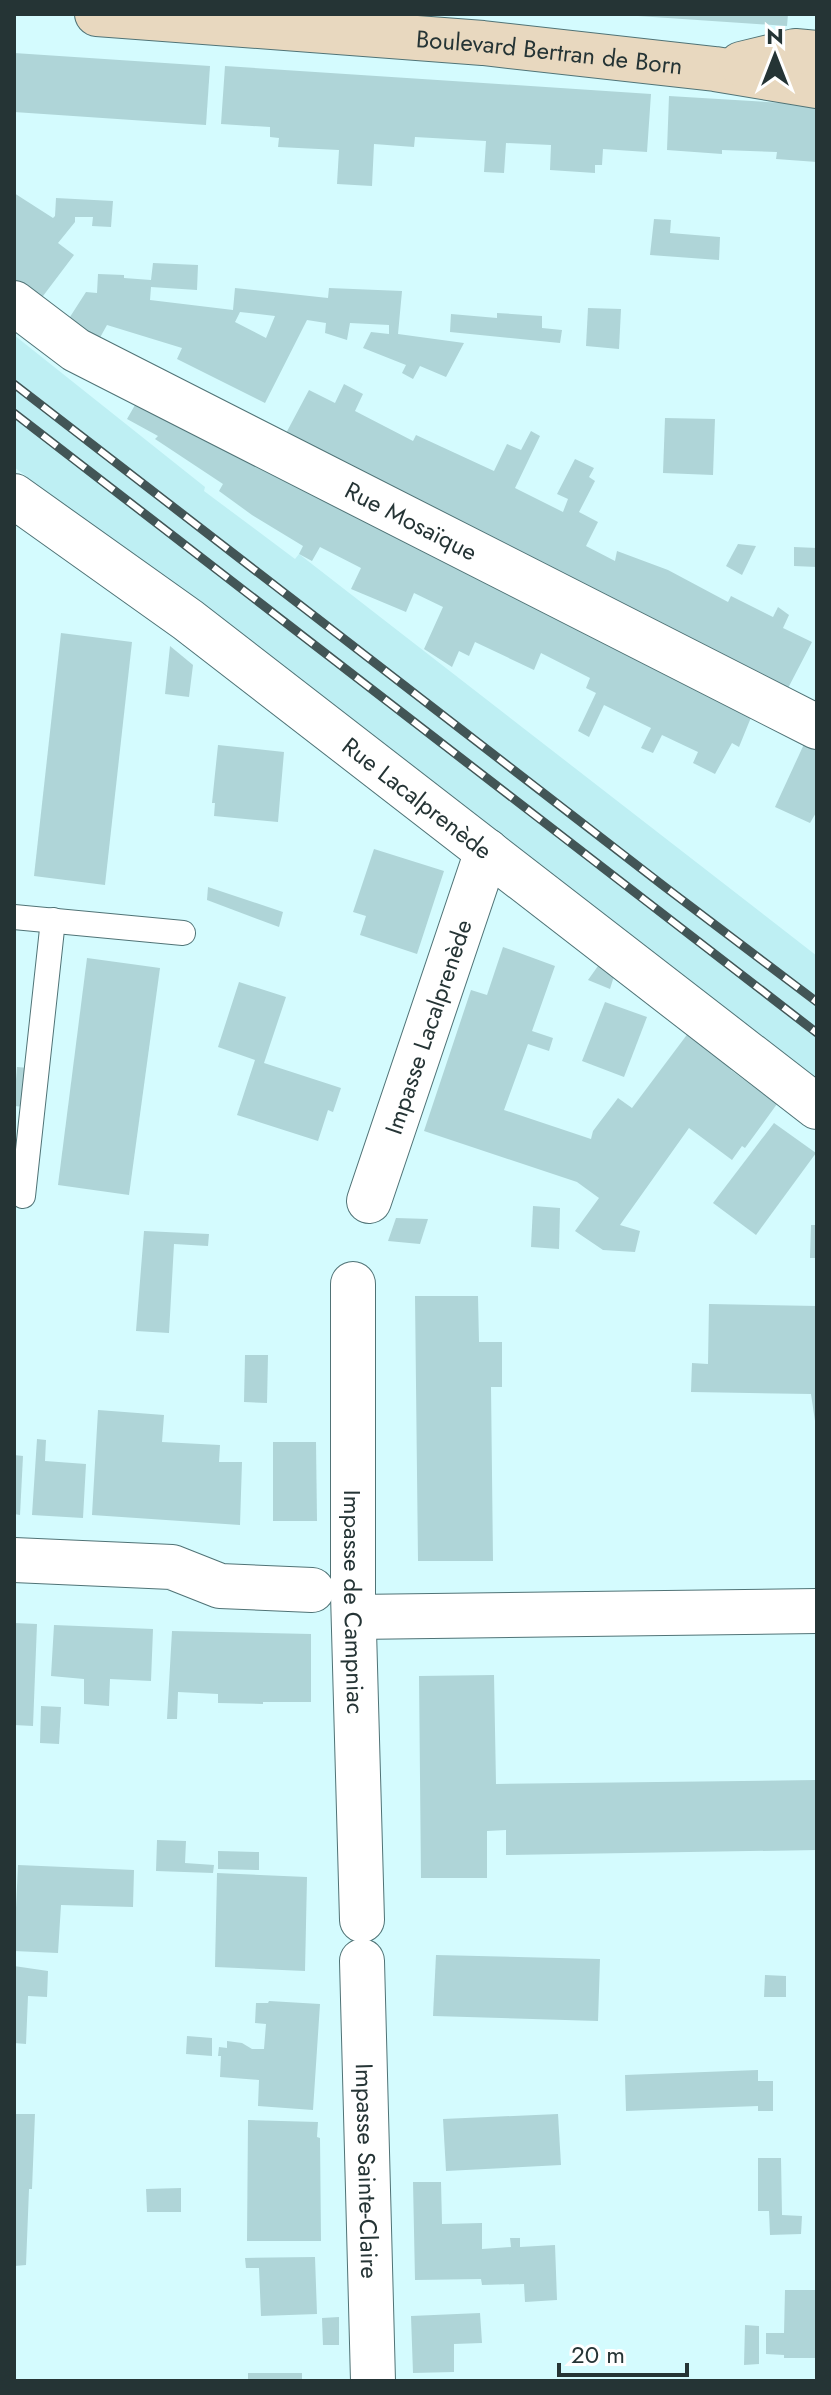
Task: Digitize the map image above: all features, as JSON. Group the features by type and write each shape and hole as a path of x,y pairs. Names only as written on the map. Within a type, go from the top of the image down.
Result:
{"main road":[{"name":"Boulevard Bertran de Born","path":"97,14 372,23 483,43 715,69 817,86"},
{"name":"Boulevard Bertran de Born","path":"715,69 795,51 817,53"}],"street":[{"name":"Rue Mosaïque","path":"14,303 76,350 817,727"},
{"name":"Rue Lacalprenède","path":"14,496 188,620 817,1107"},
{"name":"Impasse Lacalprenède","path":"369,1201 487,851"},
{"name":"Impasse de Campniac","path":"353,1284 354,1617 362,1940"},
{"name":"Impasse de Campniac","path":"14,1560 172,1567 220,1586 312,1590"},
{"path":"354,1617 817,1611"},
{"name":"Impasse Sainte-Claire","path":"362,1940 373,2381"}],"lane":[{"path":"14,917 183,933"},
{"path":"23,1196 53,920"}],"shaded area":[{"path":"14,335 205,487 204,491 295,559 299,554 817,956 817,1079 14,467"}],"building":[{"path":"638,14 788,14 787,26"},
{"path":"14,53 210,66 206,125 14,112"},
{"path":"225,66 651,94 647,152 603,149 602,165 595,165 595,173 550,170 551,145 506,143 504,173 484,172 486,141 415,137 414,147 374,144 372,186 337,184 339,150 278,147 279,138 270,137 270,127 221,124"},
{"path":"669,96 817,105 817,162 776,159 777,152 722,150 722,154 667,150"},
{"path":"14,193 53,218 56,198 113,201 111,227 92,226 93,217 75,217 75,222 58,243 74,255 40,300 14,279"},
{"path":"654,219 671,220 670,233 720,237 719,260 650,255"},
{"path":"153,263 198,265 197,290 151,287 150,300 233,310 235,288 328,298 329,288 402,291 398,334 464,343 446,377 420,366 413,379 402,373 406,365 363,348 371,332 389,334 389,325 350,323 347,340 325,333 326,323 307,320 265,403 177,359 182,348 107,325 97,343 68,320 86,292 97,293 98,274 151,280","holes":["240,312 275,316 266,338 235,322"]},
{"path":"588,308 621,309 619,349 586,346"},
{"path":"497,313 542,316 542,328 562,330 560,343 450,332 451,314 497,318"},
{"path":"344,384 363,394 355,411 413,441 416,435 494,471 507,444 521,450 531,431 540,436 515,488 563,512 568,499 557,494 575,459 594,468 589,477 595,481 579,512 598,522 586,546 615,561 617,551 668,570 728,602 731,596 773,617 778,607 789,615 783,628 812,642 786,692 284,437 309,390 335,403"},
{"path":"135,405 752,715 739,747 732,743 715,774 693,763 698,752 662,735 653,753 641,748 651,728 604,705 589,737 578,731 596,693 586,688 590,678 541,653 534,670 475,642 469,656 459,651 452,667 424,649 443,607 414,593 406,612 351,589 361,568 320,547 312,561 299,554 303,546 252,515 219,491 223,484 155,439 158,436 127,419"},
{"path":"665,418 715,419 713,475 663,473"},
{"path":"738,544 756,546 742,575 726,566"},
{"path":"794,547 817,548 817,567 794,566"},
{"path":"61,633 132,642 105,885 34,876"},
{"path":"170,646 193,665 189,697 165,694"},
{"path":"805,742 817,748 817,811 810,823 775,807"},
{"path":"218,745 284,752 278,822 214,816 215,803 212,803"},
{"path":"374,849 444,871 417,954 360,935 366,916 353,912"},
{"path":"208,887 283,912 279,927 207,900"},
{"path":"503,947 555,966 532,1031 553,1038 549,1051 528,1044 504,1110 591,1139 593,1131 618,1098 632,1108 692,1028 737,1063 731,1070 777,1104 745,1148 742,1146 732,1160 689,1128 620,1225 640,1231 635,1252 603,1250 575,1231 599,1198 577,1182 424,1131 471,990 487,995"},
{"path":"87,958 160,968 129,1195 58,1185"},
{"path":"603,959 616,970 610,989 588,980"},
{"path":"239,982 286,997 264,1063 341,1088 333,1112 328,1110 318,1141 237,1115 255,1060 218,1047"},
{"path":"605,1002 647,1017 624,1077 582,1061"},
{"path":"17,1067 29,1068 26,1107 14,1106"},
{"path":"774,1123 816,1153 756,1235 713,1203"},
{"path":"533,1206 560,1208 559,1249 531,1247"},
{"path":"396,1218 428,1219 420,1244 388,1241"},
{"path":"811,1225 817,1225 817,1258 810,1258"},
{"path":"144,1231 209,1234 208,1246 174,1244 169,1333 136,1331"},
{"path":"415,1296 478,1296 479,1342 502,1342 502,1387 491,1387 493,1561 418,1561"},
{"path":"709,1304 817,1306 817,1421 811,1394 691,1392 692,1363 708,1364"},
{"path":"245,1355 268,1355 267,1403 244,1402"},
{"path":"98,1410 164,1415 162,1442 220,1445 219,1462 242,1462 240,1525 92,1515"},
{"path":"37,1439 46,1440 45,1461 86,1464 83,1518 32,1515"},
{"path":"273,1442 316,1442 317,1521 273,1521"},
{"path":"14,1455 23,1456 20,1515 14,1514"},
{"path":"14,1623 37,1624 33,1726 14,1725"},
{"path":"54,1625 153,1629 151,1681 110,1679 109,1706 84,1704 84,1679 51,1676"},
{"path":"172,1631 311,1634 311,1702 218,1703 218,1694 178,1692 177,1719 167,1719"},
{"path":"494,1675 496,1784 817,1780 817,1850 506,1855 506,1830 487,1831 487,1878 421,1878 419,1676"},
{"path":"41,1706 61,1707 59,1744 40,1743"},
{"path":"157,1840 186,1841 185,1863 214,1865 213,1873 156,1871"},
{"path":"218,1851 259,1852 259,1870 218,1869"},
{"path":"18,1865 134,1870 133,1907 61,1905 58,1953 14,1951"},
{"path":"217,1873 307,1877 305,1971 215,1967"},
{"path":"436,1955 600,1959 598,2021 433,2016"},
{"path":"14,1966 48,1971 47,1997 28,1996 26,2044 14,2043"},
{"path":"765,1975 786,1976 786,1997 764,1997"},
{"path":"256,2003 320,2004 313,2110 258,2106 259,2080 220,2077 219,2047 227,2048 227,2041 242,2043 252,2049 264,2049 266,2024 255,2023"},
{"path":"187,2036 212,2038 212,2056 186,2054"},
{"path":"758,2070 758,2081 773,2081 773,2111 758,2111 758,2106 626,2111 625,2075"},
{"path":"14,2114 35,2114 26,2265 14,2266"},
{"path":"558,2114 561,2165 446,2171 443,2119"},
{"path":"248,2120 318,2122 321,2241 247,2241"},
{"path":"758,2158 781,2158 782,2215 802,2216 801,2234 770,2235 769,2211 758,2211"},
{"path":"413,2182 441,2182 442,2224 482,2223 482,2249 511,2247 510,2238 520,2238 520,2247 555,2245 557,2300 525,2302 524,2284 482,2285 481,2279 415,2280"},
{"path":"181,2188 181,2212 147,2212 146,2189"},
{"path":"315,2257 317,2314 261,2316 259,2268 246,2268 245,2258"},
{"path":"785,2290 817,2290 817,2358 784,2358 784,2355 766,2354 766,2333 784,2333"},
{"path":"480,2313 482,2343 454,2344 454,2372 413,2373 411,2316"},
{"path":"339,2317 339,2345 323,2345 322,2318"},
{"path":"745,2325 759,2326 759,2364 744,2365"},
{"path":"248,2373 302,2373 302,2381 248,2381"}],"railway":[{"path":"14,384 817,1002"},
{"path":"14,413 817,1033"}]}
